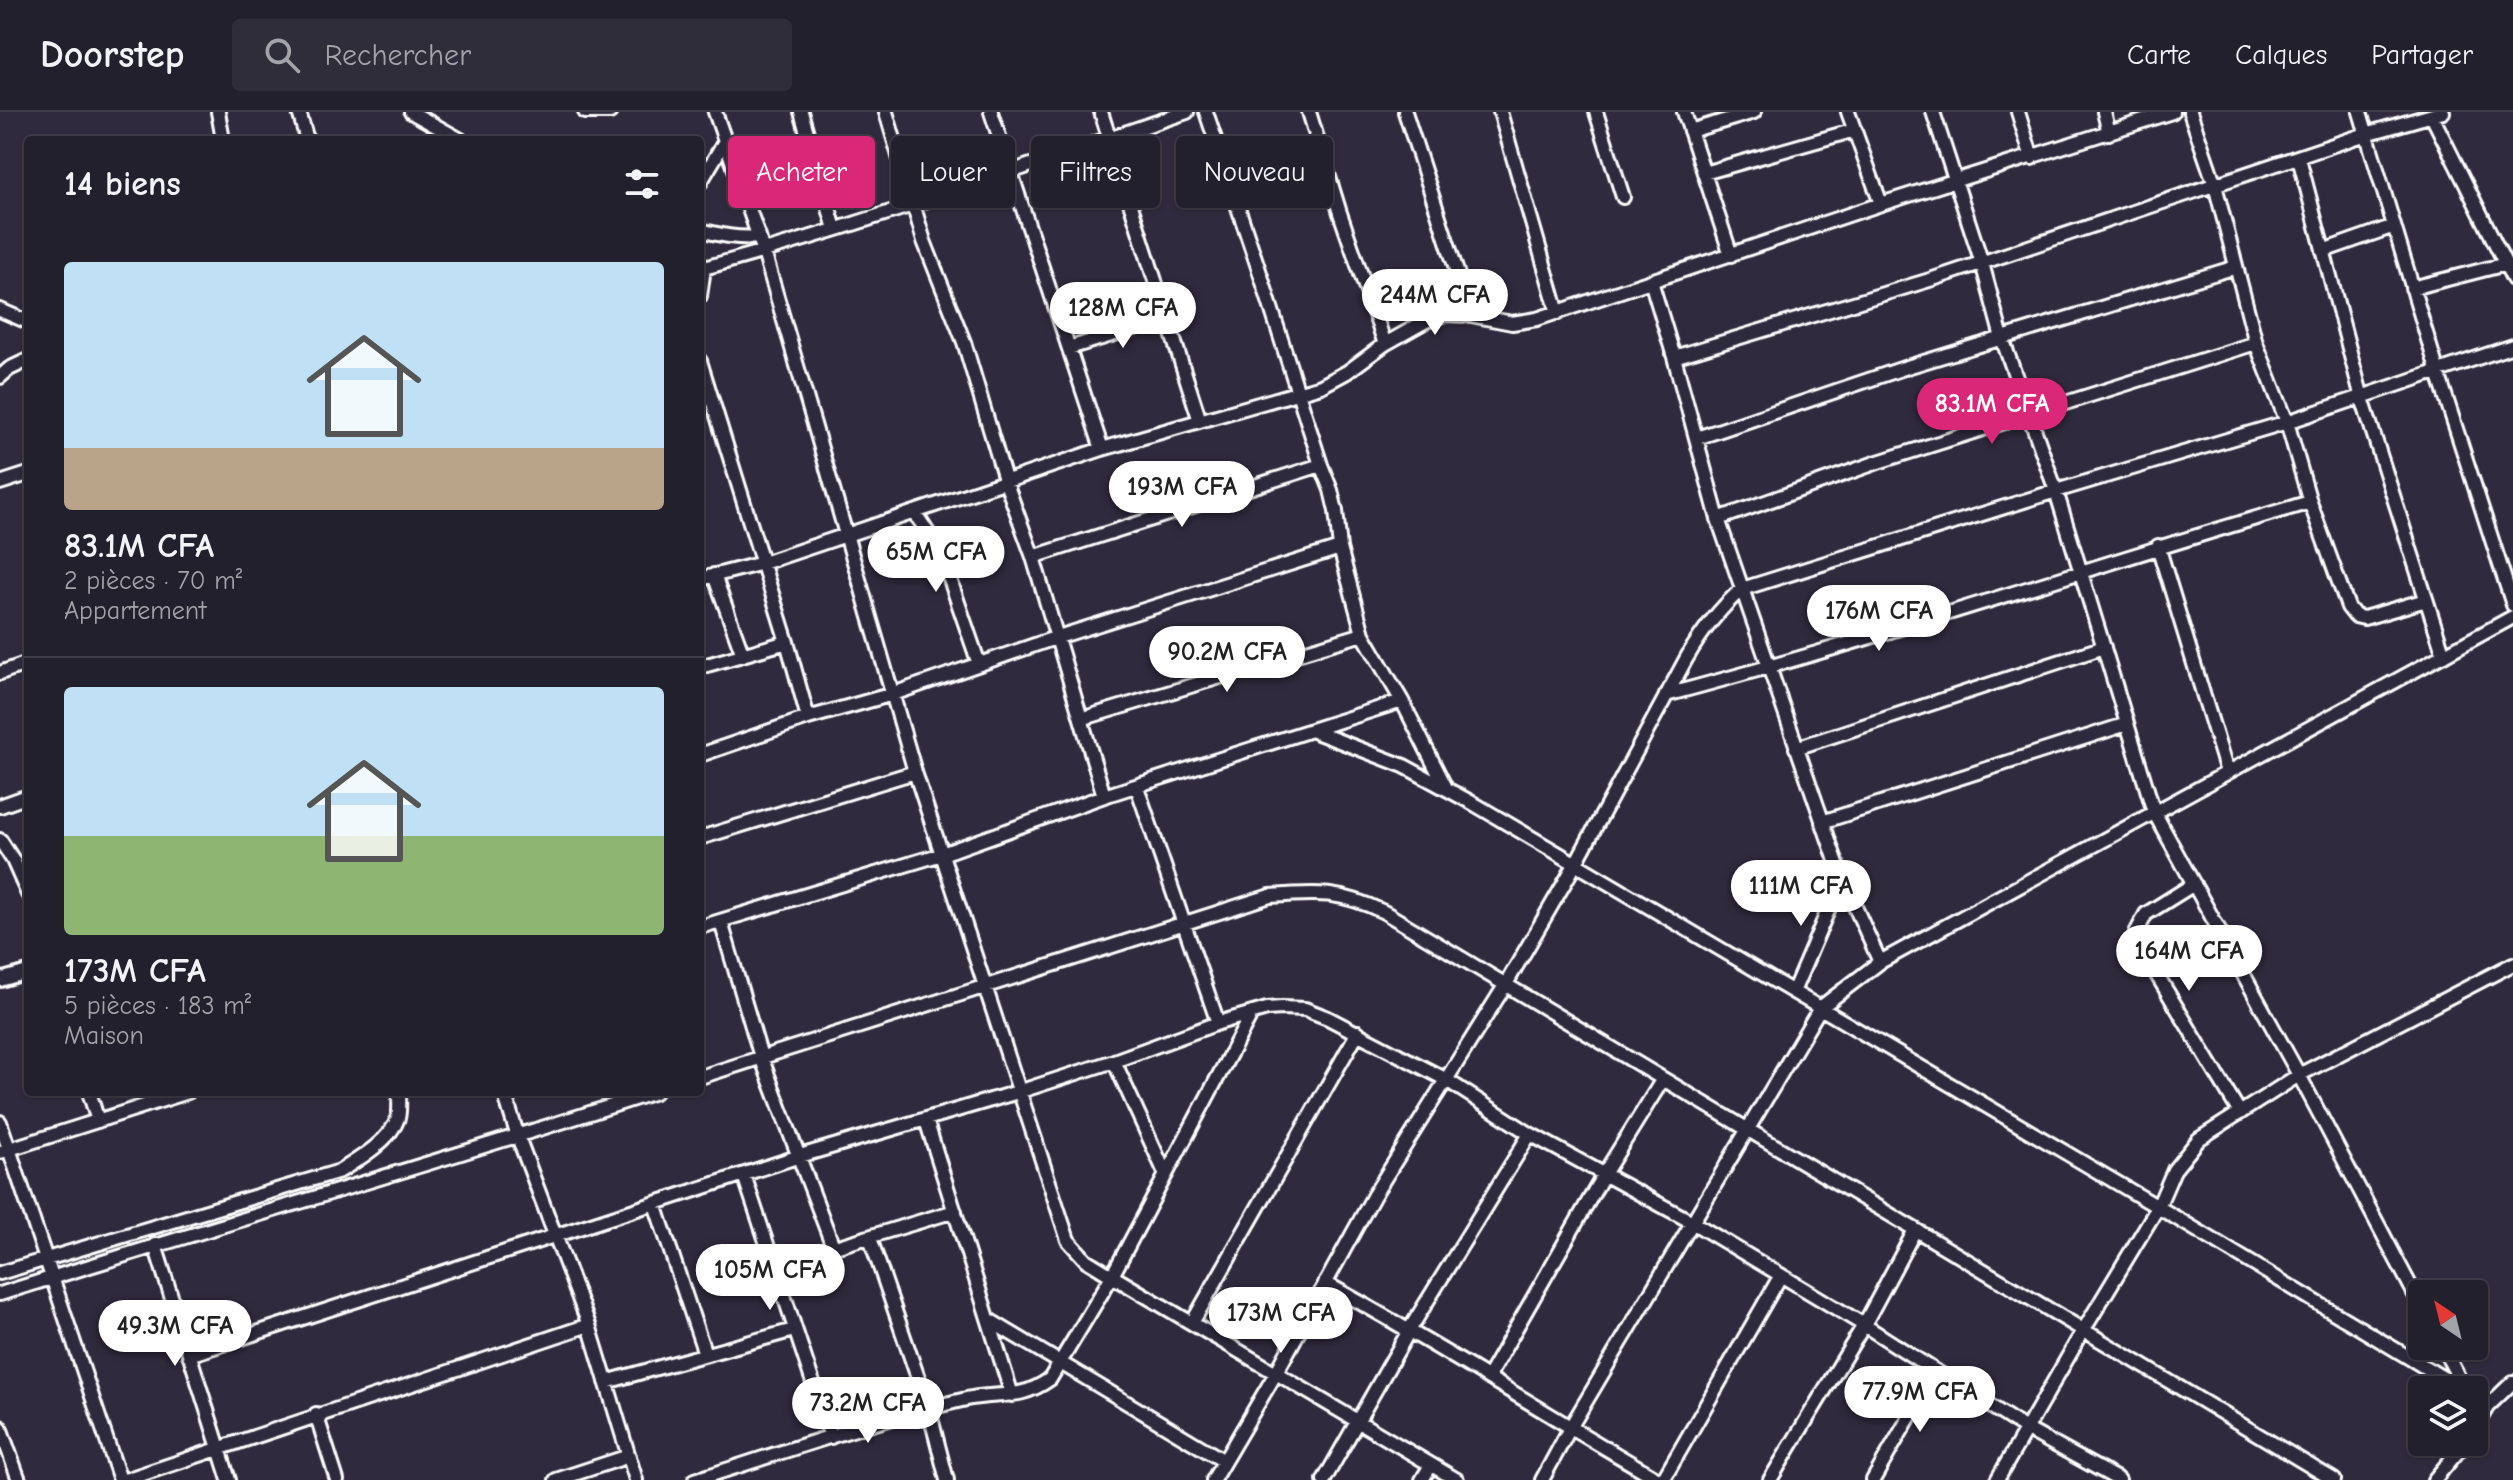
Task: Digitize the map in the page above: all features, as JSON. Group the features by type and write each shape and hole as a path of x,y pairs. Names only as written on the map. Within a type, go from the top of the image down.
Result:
{"street":[{"path":"218,112 222,136"},
{"path":"299,112 306,136"},
{"path":"411,112 436,118 456,136"},
{"path":"585,112 610,112"},
{"path":"715,112 764,252 915,772 1068,1240 1086,1260 1457,1480"},
{"path":"801,112 835,229"},
{"path":"886,112 893,136"},
{"path":"991,112 999,136"},
{"path":"1101,112 1108,136"},
{"path":"1115,136 1187,112"},
{"path":"1206,112 1331,490 1340,548 1363,634 1402,701 1446,789"},
{"path":"1309,112 1385,344"},
{"path":"1405,112 1471,315"},
{"path":"1500,112 1558,313"},
{"path":"1596,112 1623,197"},
{"path":"1684,112 1731,255"},
{"path":"1690,131 1754,112"},
{"path":"1848,112 1881,204"},
{"path":"1933,112 1982,263 2002,338 2056,491 2154,812 2408,1281"},
{"path":"2018,112 2032,158"},
{"path":"2104,112 2109,133"},
{"path":"704,578 763,563 1102,449 1332,381 1385,344 1444,314 1471,315 1512,323 1558,313 1881,204 2172,112"},
{"path":"2190,112 2215,185 2256,343 2287,422 2310,502 2348,607 2355,616 2364,618 2426,600"},
{"path":"2360,112 2438,373 2513,605"},
{"path":"1674,357 1982,263 2366,134 2438,114 2513,279"},
{"path":"1704,173 1855,130"},
{"path":"704,176 725,141"},
{"path":"2299,158 2362,398 2444,655"},
{"path":"1015,187 1102,449"},
{"path":"704,268 903,208"},
{"path":"914,208 964,342 1006,483 1033,557 1104,796"},
{"path":"1132,208 1200,421"},
{"path":"2323,251 2394,226"},
{"path":"704,231 733,238 759,237"},
{"path":"2412,288 2506,264"},
{"path":"1697,438 1907,367 2236,267"},
{"path":"1651,281 1718,519 1768,668 1842,878 1880,962"},
{"path":"0,310 24,320"},
{"path":"1069,348 1167,318"},
{"path":"1718,519 1878,462 2256,343"},
{"path":"1213,1480 1374,1195 1506,984 1576,863 1703,630 1742,589 2287,422 2513,346"},
{"path":"0,377 24,362"},
{"path":"704,374 808,718"},
{"path":"1033,557 1321,465"},
{"path":"0,483 24,475"},
{"path":"1666,695 1768,668 2158,546 2310,502"},
{"path":"915,513 941,553 979,664"},
{"path":"2158,546 2227,772"},
{"path":"704,754 1340,548"},
{"path":"714,575 743,655"},
{"path":"1542,1480 1820,1008 1880,962 2513,617"},
{"path":"1081,719 1363,634"},
{"path":"704,666 787,642"},
{"path":"1796,748 2104,647"},
{"path":"0,673 24,664"},
{"path":"704,926 942,854 1104,796 1402,701"},
{"path":"1822,822 2127,724"},
{"path":"1313,731 1404,766 1576,863 2441,1376"},
{"path":"704,837 915,772"},
{"path":"1137,787 1218,1023"},
{"path":"0,806 24,797"},
{"path":"0,840 24,885"},
{"path":"1793,992 1842,878"},
{"path":"2194,884 2146,914 2136,933 2139,945 2240,1113"},
{"path":"704,1076 1270,896 1319,892 1342,895 1384,912 2083,1331 2315,1476 2334,1480"},
{"path":"721,922 761,1057 834,1249"},
{"path":"1997,1480 2158,1207 2174,1170 2199,1139 2299,1075 2513,964"},
{"path":"0,980 24,973"},
{"path":"189,1355 800,1156 1018,1092 1218,1023 1267,1009 1305,1009 1358,1032 1445,1079 1530,1134 1692,1222 1864,1325 2026,1429 2119,1480"},
{"path":"695,1480 963,1399 1034,1390 1050,1379 1112,1276 1252,1013"},
{"path":"1192,1323 1358,1032"},
{"path":"1114,1061 1166,1175"},
{"path":"1488,1377 1604,1174 1663,1079"},
{"path":"90,1096 98,1121"},
{"path":"5,1150 176,1096"},
{"path":"0,1273 340,1171 379,1143 397,1122 399,1096"},
{"path":"505,1096 589,1325 636,1480"},
{"path":"0,1294 518,1137 643,1096"},
{"path":"926,1120 1012,1395"},
{"path":"0,1122 5,1150 47,1258 122,1480 589,1325"},
{"path":"1324,1480 1410,1329 1530,1134"},
{"path":"744,1175 831,1437"},
{"path":"655,1204 705,1354"},
{"path":"775,1265 955,1211"},
{"path":"1770,1480 1864,1325 1915,1230"},
{"path":"870,1238 929,1410 947,1480"},
{"path":"155,1245 229,1480"},
{"path":"1325,1283 1410,1329 1570,1428 1662,1480 1781,1275"},
{"path":"989,1320 1224,1461"},
{"path":"606,1382 794,1330"},
{"path":"1873,1480 1936,1371"},
{"path":"2488,1406 2513,1382"},
{"path":"316,1414 337,1480"},
{"path":"0,1427 19,1480"},
{"path":"556,1480 629,1456"},
{"path":"2434,1480 2454,1456"},
{"path":"1422,1480 1431,1465"}]}
